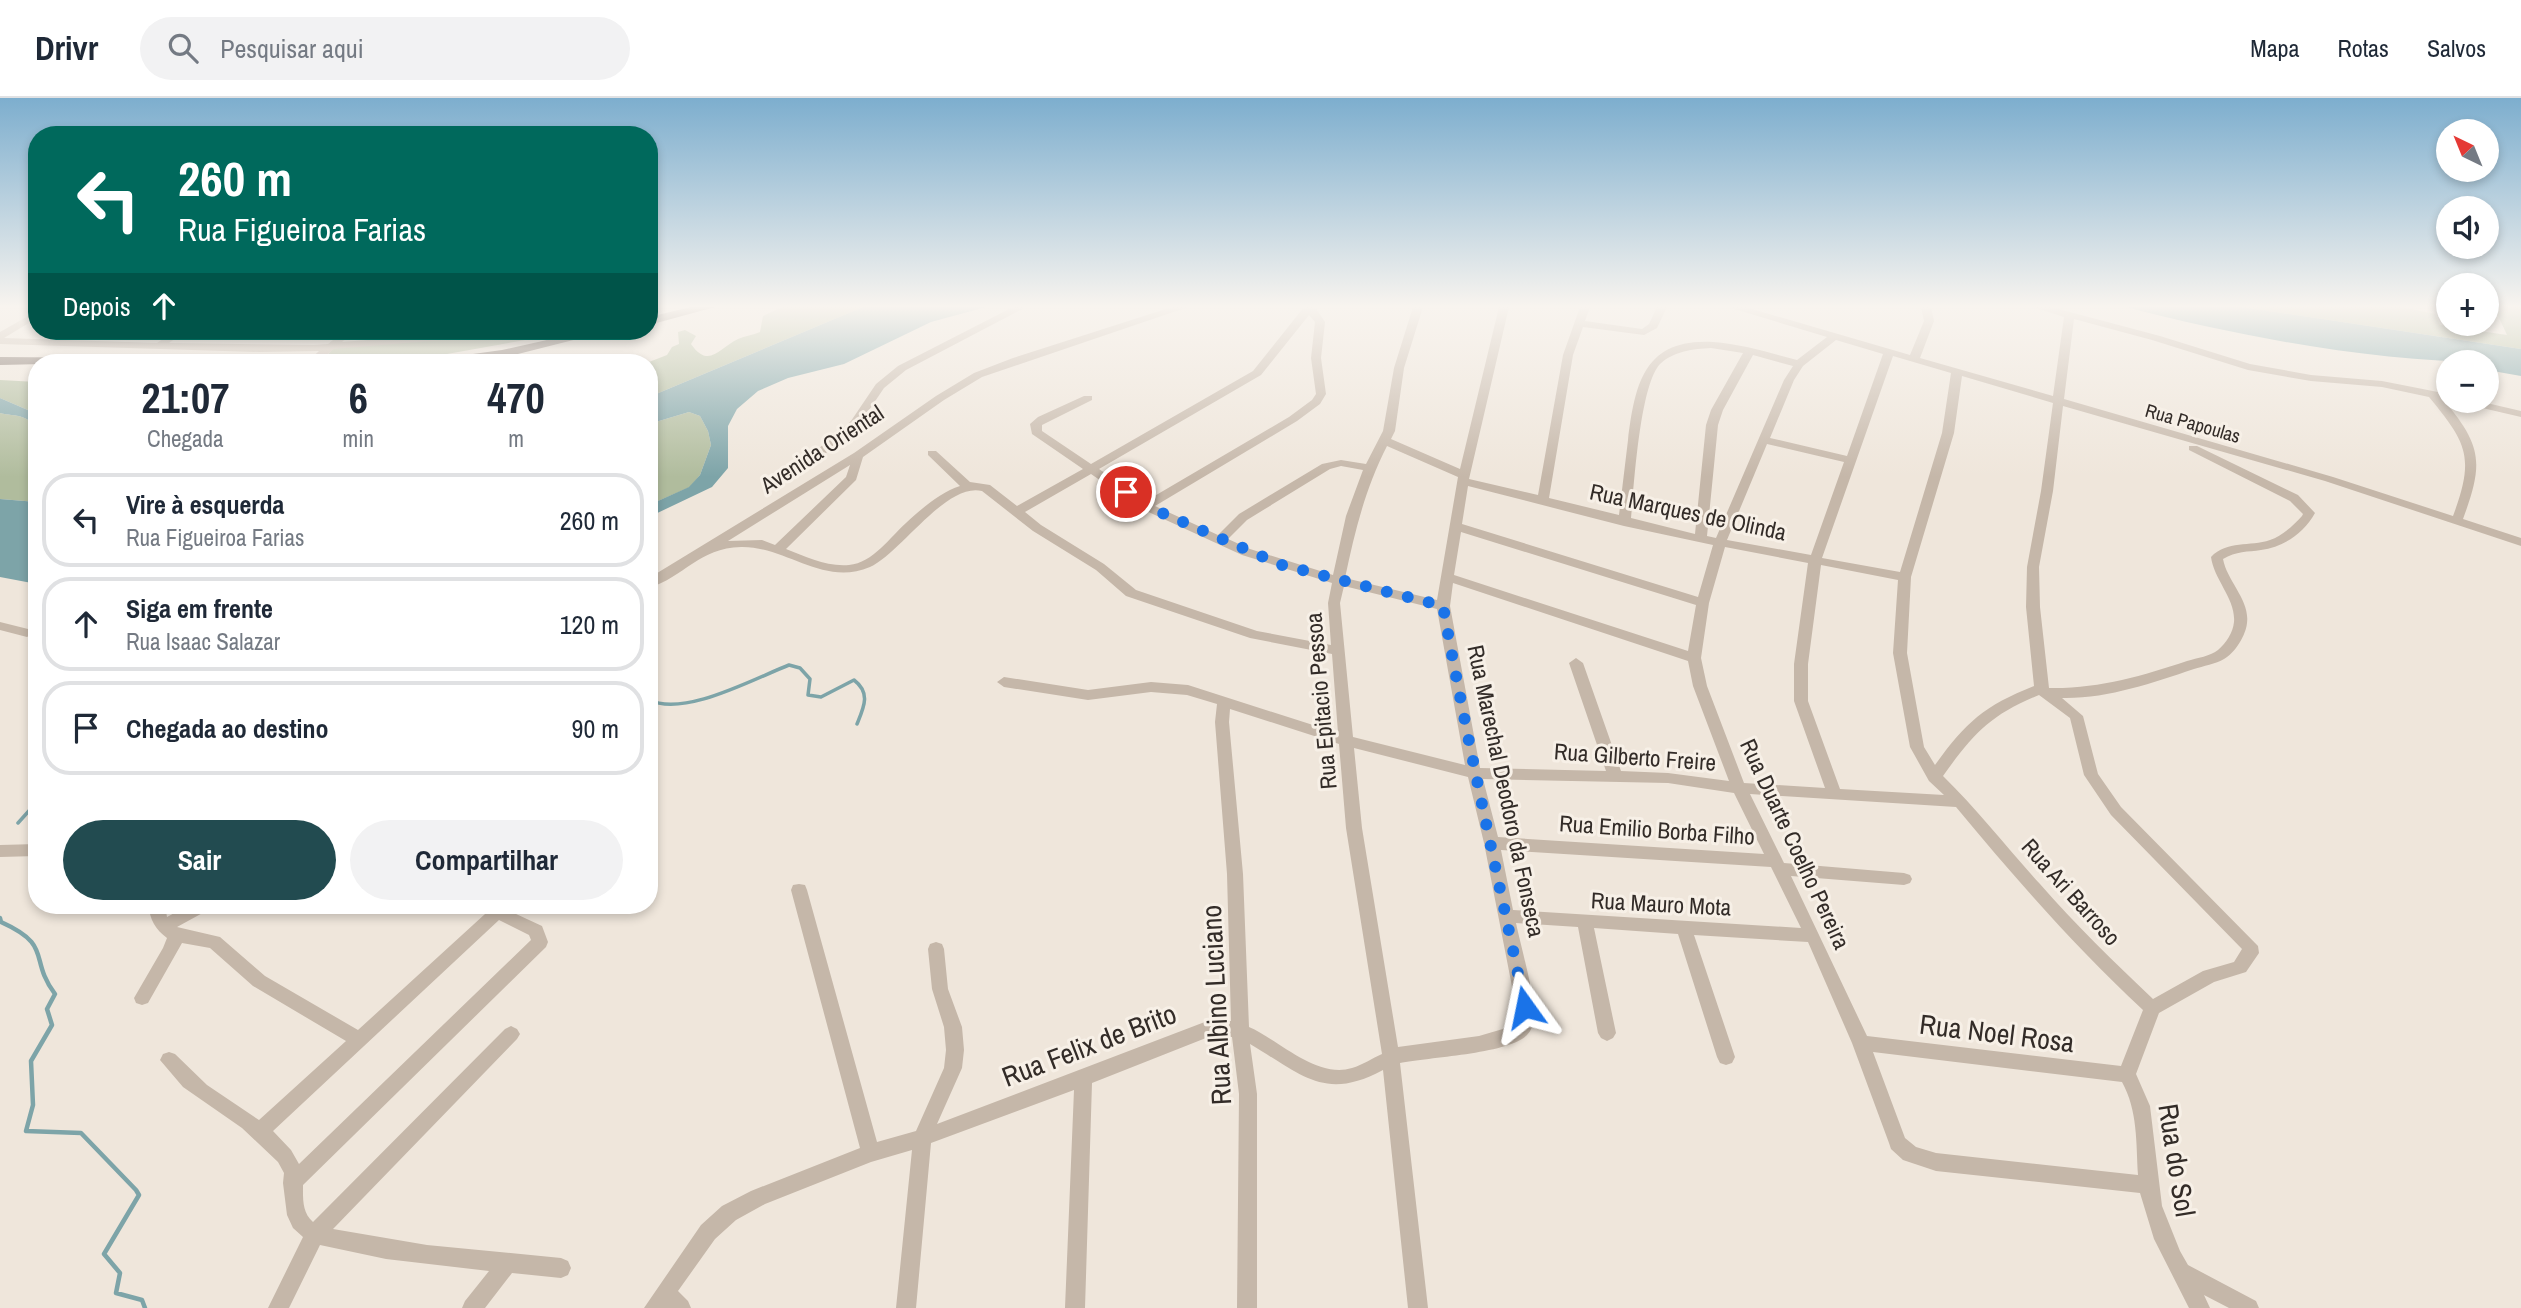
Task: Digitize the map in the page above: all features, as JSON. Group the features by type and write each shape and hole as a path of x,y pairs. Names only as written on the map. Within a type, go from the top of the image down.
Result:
{"street":[{"path":"822,451 861,416 880,386 911,363"},
{"name":"Avenida Oriental","path":"658,579 858,455 940,398 1006,363"},
{"path":"1018,511 1094,470 1257,373 1265,363"},
{"path":"1146,506 1293,419 1316,402 1321,394 1317,363"},
{"name":"Rua Epitacio Pessoa","path":"1395,1057 1385,1018 1354,828 1334,603 1346,538 1370,468 1386,442 1400,363"},
{"path":"1088,398 1042,419 1035,428 1146,506 1246,552 1339,581 1443,606 1464,478 1491,363"},
{"path":"1543,501 1567,363"},
{"path":"1624,522 1638,397 1655,363"},
{"path":"1701,539 1712,425 1717,410 1743,363"},
{"path":"1835,794 1807,721 1799,682 1815,561 1885,363"},
{"name":"Rua Papoulas","path":"1929,363 2329,479 2521,542"},
{"path":"2063,363 2048,491 2033,567 2033,607 2043,691 2076,716 2091,775 2099,790 2137,833 2250,946 2251,953 2240,967 2209,976 2152,1008 2127,1075"},
{"path":"2236,363 2311,378 2382,384 2436,395"},
{"name":"Rua Duarte Coelho Pereira","path":"1799,364 1720,542 1703,603 1694,658 1700,686 1739,788 1813,936 1861,1043 1892,1131 1910,1154 1936,1162 2149,1185"},
{"name":"Rua Ari Barroso","path":"1957,372 1948,433 1905,576 1900,653 1917,747 1934,776 1961,802 2035,890 2112,971 2152,1008"},
{"path":"2433,394 2463,430 2471,446 2472,461 2457,520"},
{"path":"2499,409 2521,414"},
{"path":"1934,776 1971,725 2007,701 2043,691 2083,694 2113,689 2221,655 2234,641 2240,620 2237,598 2220,571 2217,557 2234,549 2274,546 2285,540 2309,516 2305,506 2294,498 2161,432"},
{"path":"1764,440 1850,460"},
{"name":"Rua Marques de Olinda","path":"1386,442 1464,478 1624,522 1815,561 1905,576"},
{"path":"932,453 966,485 986,488 1037,528 1100,567 1131,593 1255,635 1339,651"},
{"path":"778,548 852,478 858,455"},
{"path":"1220,540 1243,517 1326,466 1341,463 1370,468"},
{"path":"708,548 750,542 778,548 833,569 861,567 886,550 934,505 966,485"},
{"path":"1455,526 1703,603"},
{"path":"1448,577 1694,658"},
{"name":"Rua Marechal Deodoro da Fonseca","path":"1395,1057 1497,1038 1519,1032 1523,1028 1525,1007 1492,842 1474,773 1443,606"},
{"path":"0,626 27,634"},
{"path":"1576,663 1615,775"},
{"name":"Rua Gilberto Freire","path":"1004,682 1088,695 1166,687 1224,699 1348,741 1474,773 1615,775 1680,779 1739,788 1961,802"},
{"name":"Rua Albino Luciano","path":"1224,699 1222,722 1235,874 1240,1030 1248,1094 1247,1308"},
{"name":"Rua Emilio Borba Filho","path":"1492,842 1779,865 1904,879"},
{"path":"0,851 28,850"},
{"path":"799,890 871,1153"},
{"path":"142,998 171,950 170,931 157,914"},
{"path":"170,931 191,914"},
{"path":"260,1130 358,1039 483,914"},
{"path":"292,1183 540,942 536,931 501,914"},
{"name":"Rua Mauro Mota","path":"1507,916 1813,936"},
{"path":"1585,922 1606,1033"},
{"path":"1684,928 1726,1057"},
{"path":"170,931 214,942 259,981 358,1039"},
{"path":"906,1308 922,1138 953,1068 955,1050 953,1027 940,989 936,949"},
{"name":"Rua Felix de Brito","path":"659,1301 708,1232 729,1213 758,1197 871,1153 922,1138 1083,1078 1210,1028 1225,1026 1240,1030 1312,1072 1332,1078 1349,1078 1395,1057"},
{"path":"278,1308 315,1234 511,1034"},
{"name":"Rua Noel Rosa","path":"1861,1043 2127,1075"},
{"path":"1395,1057 1418,1308"},
{"path":"169,1060 177,1072 195,1087 260,1130 287,1159 293,1171 296,1212 304,1227 315,1234 375,1247 561,1268"},
{"name":"Rua do Sol","path":"2127,1075 2140,1095 2149,1155 2149,1185 2163,1236 2200,1308"},
{"path":"1075,1308 1083,1078"},
{"path":"472,1308 508,1263"},
{"path":"2183,1273 2249,1308"},
{"path":"659,1301 681,1308"}],"green space":[{"path":"658,363 729,363 658,393"},
{"path":"0,380 28,382 28,410 0,398"},
{"path":"689,412 700,416 708,431 711,445 700,475 690,487 658,501 658,421"},
{"path":"0,413 28,420 28,501 0,499"}],"water":[{"path":"729,363 845,363 788,378 758,391 737,409 728,426 728,468 712,487 658,513 658,501 689,487 700,475 711,445 708,431 700,416 689,412 658,421 658,393"},
{"path":"2499,363 2521,363 2521,376 2499,372"},
{"path":"0,398 28,410 28,420 25,418 0,413"},
{"path":"0,499 28,501 28,582 0,577"}],"waterway":[{"path":"658,702 681,704 700,700 789,665 800,668 810,679 808,695 821,697 854,680 864,695 864,706 857,724"},
{"path":"18,823 28,812"},
{"path":"0,918 1,922 28,938 34,946 47,982 55,994 47,1009 52,1025 31,1061 33,1105 26,1131 81,1133 136,1190 139,1195 104,1254 120,1273 116,1293 142,1300 145,1308"}],"route":[{"path":"1126,492 1146,506 1246,552 1282,565 1443,606 1474,773 1492,842 1525,1007"}]}
